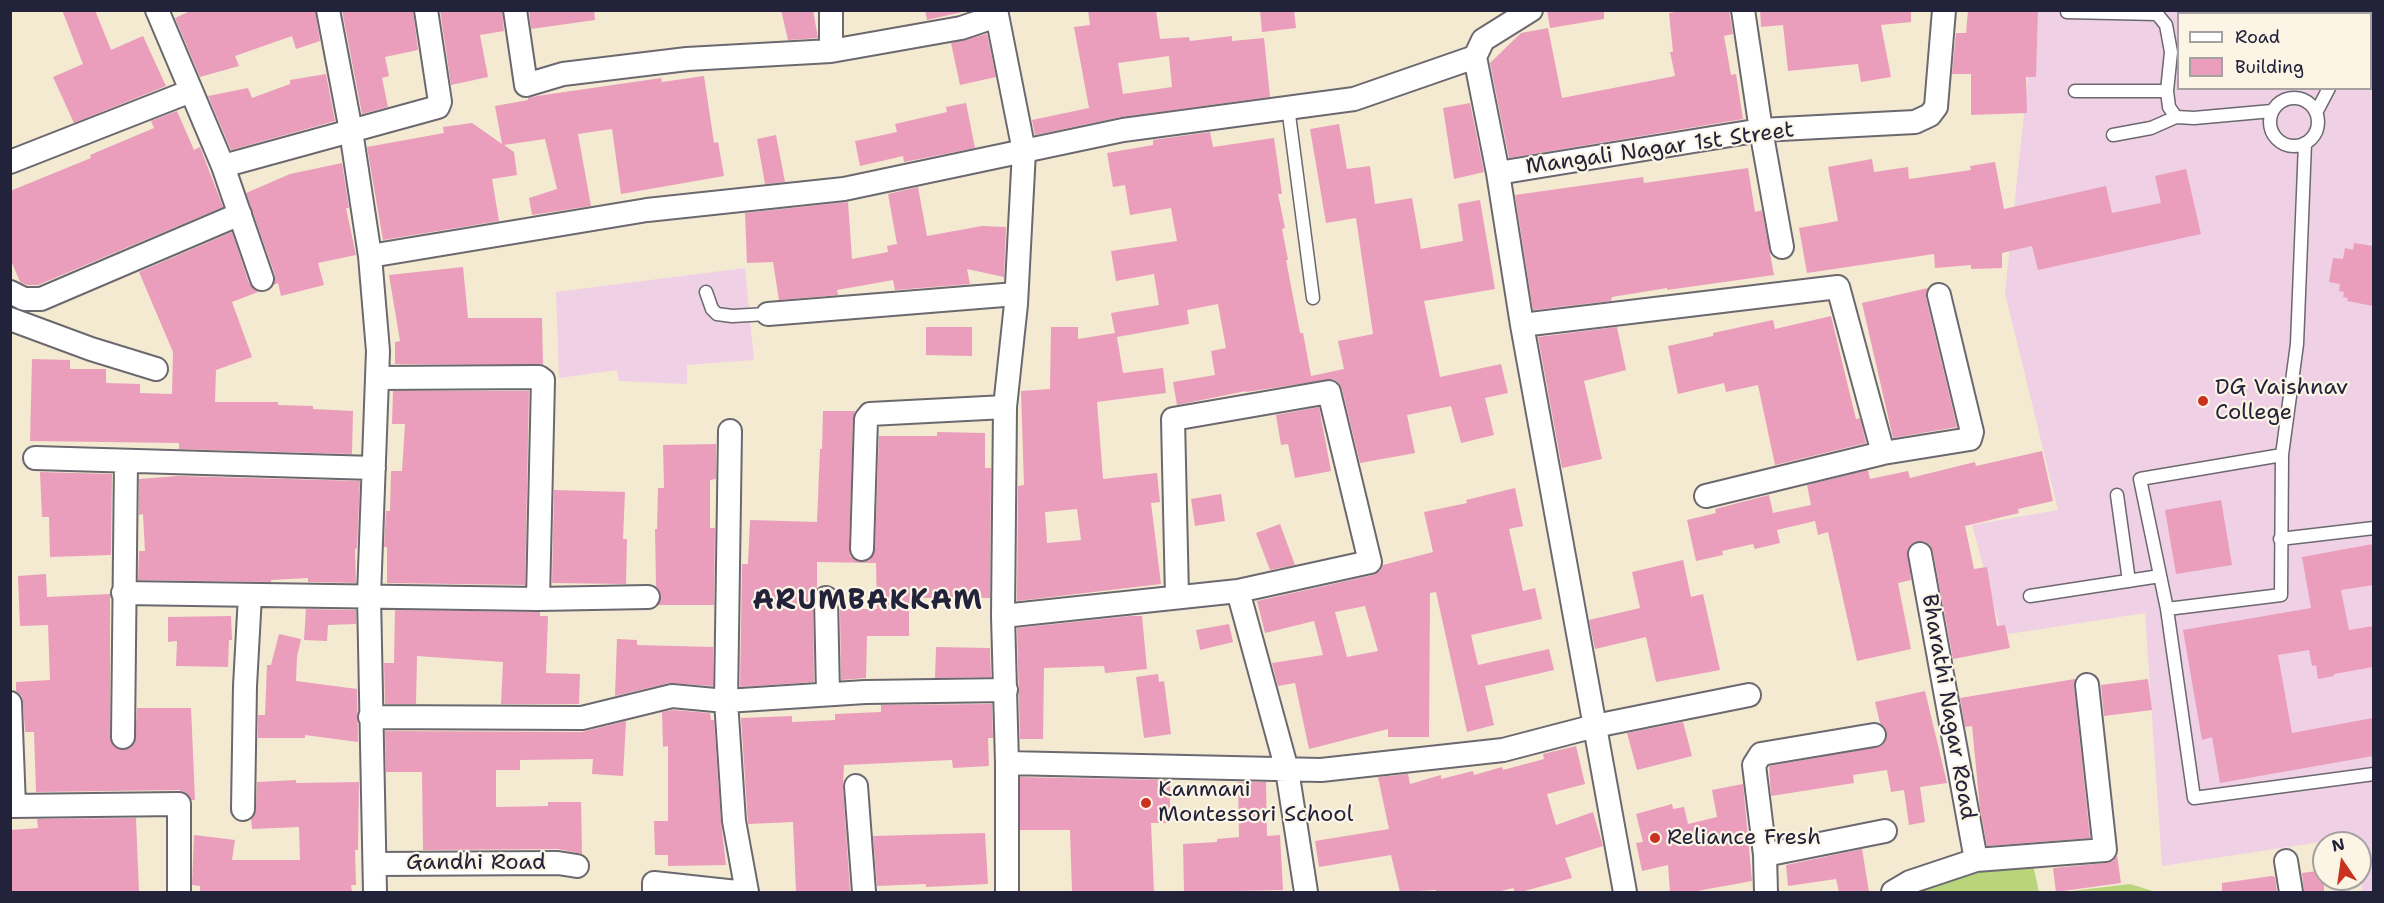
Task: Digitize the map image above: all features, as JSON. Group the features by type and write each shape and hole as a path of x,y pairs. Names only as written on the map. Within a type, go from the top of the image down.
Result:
{"street":[{"path":"157,10 223,166 262,279"},
{"path":"328,10 351,132 370,256 378,351 369,596 375,892"},
{"path":"223,166 432,110 440,105 426,10"},
{"path":"515,10 526,85 563,74 687,59 831,51 961,28 997,13 1024,151 1016,294 1005,407 1003,616 1006,690 1007,892"},
{"path":"831,10 831,51"},
{"path":"1531,10 1483,40 1474,57 1498,173 1522,325 1625,892"},
{"path":"1743,10 1782,247"},
{"name":"Mangali Nagar 1st Street","path":"1498,173 1761,130 1915,122 1930,115 1936,107 1944,10"},
{"path":"370,256 647,210 844,189 1123,130 1354,99 1474,57"},
{"path":"10,162 191,91"},
{"path":"10,292 24,299 42,299 240,214"},
{"path":"1522,325 1838,287 1883,453"},
{"path":"768,314 1016,294"},
{"path":"1706,496 1883,453 1967,441 1972,436 1939,295"},
{"path":"10,319 91,349 156,369"},
{"path":"377,378 539,377 543,380 538,599"},
{"path":"1003,616 1238,591 1370,562 1329,392 1173,419 1177,597"},
{"path":"862,549 866,419 870,414 1005,407"},
{"path":"730,431 726,701 734,821 747,892"},
{"path":"35,458 375,468"},
{"path":"123,737 126,461"},
{"name":"Bharathi Nagar Road","path":"1920,554 1976,860"},
{"path":"1238,591 1287,770 1306,892"},
{"path":"123,593 538,599 648,597"},
{"path":"243,809 245,686 250,595"},
{"path":"826,598 828,694"},
{"path":"1893,892 1910,882 1976,860 2105,850 2087,685"},
{"path":"370,717 582,718 672,696 726,701 828,694 1006,690"},
{"path":"1007,763 1322,770 1503,750 1595,726 1749,695"},
{"path":"10,703 12,806 179,804 179,892"},
{"path":"1766,892 1765,855 1754,765 1761,754 1874,735"},
{"path":"856,786 864,892"},
{"path":"1765,855 1885,831"},
{"path":"2286,861 2291,892"},
{"name":"Gandhi Road","path":"375,864 558,863 577,866"},
{"path":"654,888 737,892"}],"lane":[{"path":"2067,12 2158,12 2166,25 2171,52 2167,91 2169,107 2176,117"},
{"path":"2317,111 2306,100 2290,97 2277,104 2272,111 2270,127 2279,141 2294,146 2305,143 2316,134 2317,111 2328,90"},
{"path":"2075,91 2167,91"},
{"path":"1288,107 1313,298"},
{"path":"2113,135 2151,128 2176,117 2194,118 2272,111"},
{"path":"2167,609 2281,595 2282,455 2297,344 2305,143"},
{"path":"706,292 712,309 717,314 732,316 768,314"},
{"path":"2282,455 2140,479 2167,609 2194,798 2373,774"},
{"path":"2117,495 2129,581"},
{"path":"2280,539 2373,528"},
{"path":"2030,596 2160,576"}],"shaded area":[{"name":"DG Vaishnav College","path":"2035,11 2373,11 2373,892 2362,891 2372,891 2372,831 2312,831 2312,843 2162,866 2145,613 2002,635 1972,525 2058,510 2005,293"},
{"path":"745,268 754,360 687,365 687,384 619,381 617,370 559,378 556,292"}],"green space":[{"path":"2033,865 2039,892 1914,892 1977,866"},
{"path":"2130,884 2156,892 2063,892"}],"building":[{"path":"62,10 95,10 111,50 143,36 166,86 74,123 53,77 83,64"},
{"path":"192,10 315,10 320,41 296,49 292,36 235,56 239,66 200,77 175,18"},
{"path":"342,10 413,10 418,50 385,57 389,76 382,78 388,107 362,114"},
{"path":"440,10 502,10 504,31 480,35 488,77 451,85"},
{"path":"529,10 594,10 595,20 531,29"},
{"path":"781,10 813,10 818,38 788,40"},
{"path":"925,10 971,10 927,20"},
{"path":"1088,10 1156,10 1160,39 1189,37 1190,41 1232,36 1232,41 1264,38 1270,97 1121,117 1035,135 1032,120 1089,108 1074,27 1090,25","holes":["1169,56 1172,87 1123,94 1118,63"]},
{"path":"1260,10 1294,10 1296,28 1262,32"},
{"path":"1547,10 1604,10 1604,19 1550,28"},
{"path":"1689,10 1729,10 1733,34 1724,36 1731,75 1736,74 1743,119 1509,158 1490,63 1521,33 1548,28 1562,98 1675,76 1670,52 1673,52 1669,13"},
{"path":"1760,10 1911,10 1911,22 1881,25 1891,77 1861,82 1858,64 1788,71 1783,25 1761,27"},
{"path":"1968,10 2038,10 2036,77 2026,77 2027,113 1971,115 1971,74 1952,74 1956,33 1966,33"},
{"path":"987,34 996,77 960,85 951,43"},
{"path":"326,74 335,121 231,150 208,96 248,88 252,98 290,84 290,80"},
{"path":"704,76 714,143 718,142 724,176 621,194 612,129 578,134 591,206 532,215 529,198 557,189 545,139 504,145 514,152 517,175 492,179 499,221 383,240 367,147 444,133 443,127 472,123 502,144 495,106 528,100 528,98 537,96 661,78 662,82"},
{"path":"966,103 975,148 904,162 903,156 860,166 855,141 897,132 895,124 947,112 946,107"},
{"path":"1470,103 1484,172 1454,179 1443,108"},
{"path":"177,111 194,150 200,147 223,207 38,285 27,285 20,282 10,258 10,191 91,158 90,155 154,128 151,121"},
{"path":"1339,124 1347,169 1370,166 1375,204 1412,198 1421,249 1463,241 1458,204 1480,200 1495,289 1424,301 1440,377 1501,364 1508,393 1485,398 1494,435 1461,443 1451,406 1407,415 1415,453 1360,463 1342,389 1333,379 1246,391 1177,405 1173,382 1215,375 1211,351 1226,348 1218,304 1187,310 1189,324 1117,337 1123,373 1163,368 1166,393 1097,402 1103,479 1157,473 1160,502 1151,503 1161,584 1017,601 1018,486 1024,485 1021,391 1050,389 1051,327 1078,327 1078,339 1115,333 1111,313 1159,305 1154,274 1116,281 1111,251 1177,241 1171,208 1130,215 1125,185 1113,187 1107,153 1153,145 1153,140 1210,132 1213,147 1274,138 1282,194 1278,194 1285,228 1282,229 1288,260 1286,260 1311,376 1344,369 1338,341 1373,334 1356,218 1326,223 1310,129","holes":["1077,509 1081,540 1047,543 1045,512"]},
{"path":"776,135 785,182 765,184 757,139"},
{"path":"1872,159 1874,172 1908,167 1909,179 1971,170 1970,166 1995,162 2004,209 2106,186 2112,213 2161,203 2155,176 2186,169 2201,234 2038,270 2032,246 2002,253 2002,268 1971,269 1971,265 1935,268 1934,254 1807,273 1799,228 1838,221 1828,167"},
{"path":"342,163 349,208 346,208 356,255 318,263 324,285 281,296 278,283 274,285 275,275 246,193 290,174"},
{"path":"1748,168 1755,212 1762,210 1774,275 1667,290 1667,288 1612,297 1611,301 1533,310 1515,195 1643,177 1644,183"},
{"path":"918,187 927,236 982,226 1006,227 1004,277 967,269 970,284 895,290 893,280 837,290 838,295 779,300 773,262 747,263 745,213 848,202 852,259 888,252 887,246 897,244 888,194"},
{"path":"232,232 249,283 258,292 232,302 252,357 216,370 215,402 278,402 278,405 353,411 352,454 179,449 179,443 30,441 32,359 70,360 70,369 106,369 106,383 140,384 140,393 172,394 173,352 139,272"},
{"path":"2354,243 2373,246 2373,306 2347,301 2348,298 2343,297 2344,292 2339,291 2340,284 2329,282 2333,258 2343,259 2345,248 2353,250"},
{"path":"463,267 468,318 542,318 543,365 395,364 395,342 400,341 389,275"},
{"path":"1928,288 1926,298 1957,427 1893,438 1862,303"},
{"path":"1831,316 1856,419 1860,418 1866,443 1775,465 1758,385 1726,392 1724,383 1678,394 1668,346 1713,336 1713,333 1773,320 1775,329"},
{"path":"926,327 972,327 972,356 926,355"},
{"path":"1617,327 1626,370 1584,381 1602,459 1562,468 1538,337"},
{"path":"393,391 529,391 525,585 387,583 387,547 384,547 386,511 390,511 391,471 402,471 405,424 392,424"},
{"path":"1319,407 1331,471 1295,478 1288,444 1281,445 1276,415"},
{"path":"823,411 855,411 849,549 850,556 861,562 869,561 875,549 879,436 937,436 937,432 985,433 985,468 991,468 990,598 917,598 917,604 909,604 909,636 867,636 866,678 841,680 840,609 877,609 876,563 817,562 817,588 813,598 814,682 740,687 742,564 748,564 750,520 817,522"},
{"path":"716,444 716,479 710,480 710,528 715,528 714,605 658,605 661,596 656,586 655,529 657,529 658,488 664,488 663,445"},
{"path":"2042,451 2053,501 2018,509 2019,513 1965,526 1974,569 1987,567 1997,626 2005,625 2010,648 1953,659 1933,552 1930,545 1924,541 1912,543 1908,549 1911,580 1898,583 1911,649 1857,661 1828,532 1818,535 1815,521 1777,530 1780,543 1755,549 1753,544 1722,551 1723,555 1696,561 1687,520 1716,513 1715,509 1769,495 1773,513 1811,505 1807,485 1868,470 1870,479 1908,471 1910,478 1975,462 1976,466"},
{"path":"40,472 112,474 111,555 50,557 49,517 42,517"},
{"path":"178,476 360,481 357,548 355,549 356,583 308,582 308,578 271,580 271,582 138,580 139,551 145,551 143,514 139,515 139,479"},
{"path":"1515,488 1523,526 1509,529 1523,591 1535,588 1542,619 1471,635 1478,665 1549,649 1554,670 1485,686 1494,725 1467,732 1436,592 1430,593 1429,737 1388,737 1388,729 1309,749 1295,683 1278,686 1272,663 1323,655 1314,621 1265,633 1257,601 1373,575 1380,571 1383,565 1433,552 1424,512 1467,503 1466,500","holes":["1365,606 1378,651 1347,657 1335,612"]},
{"path":"554,490 625,492 623,539 627,539 626,584 552,583"},
{"path":"1221,494 1225,521 1195,526 1191,499"},
{"path":"2221,500 2232,565 2176,574 2165,510"},
{"path":"1280,524 1295,565 1270,570 1256,533"},
{"path":"2373,544 2373,585 2341,590 2349,630 2373,626 2373,667 2318,679 2316,665 2312,666 2309,650 2278,655 2292,733 2373,718 2373,756 2220,783 2212,737 2202,740 2183,630 2311,608 2302,557"},
{"path":"1683,560 1691,597 1703,594 1720,670 1656,682 1646,637 1595,649 1589,620 1640,608 1632,572"},
{"path":"46,574 47,597 110,594 110,737 116,748 123,750 135,743 137,708 191,708 195,800 191,800 186,793 179,790 36,792 34,732 25,732 22,696 16,691 16,682 50,680 48,625 20,626 18,576"},
{"path":"306,609 356,610 356,624 328,625 327,641 304,640"},
{"path":"395,610 540,612 540,616 548,616 546,673 580,674 579,704 501,704 503,662 417,656 416,704 385,704 384,663 394,663"},
{"path":"231,616 232,640 229,640 228,667 176,666 177,641 168,642 168,617"},
{"path":"1142,616 1147,669 1105,673 1104,666 1044,668 1043,739 1020,739 1017,628"},
{"path":"1229,624 1233,642 1200,650 1196,630"},
{"path":"279,634 301,639 297,657 296,681 357,689 358,742 305,735 305,738 258,738 258,715 265,715 267,665 271,665"},
{"path":"617,639 637,640 637,645 713,647 713,686 669,683 615,696"},
{"path":"936,647 990,648 991,677 935,678"},
{"path":"1158,674 1159,682 1164,681 1171,734 1144,738 1136,677"},
{"path":"2075,679 2090,838 1987,846 1980,808 1972,726 1965,727 1960,698"},
{"path":"2148,679 2152,710 2104,716 2101,685"},
{"path":"1925,691 1947,783 1920,787 1925,822 1909,825 1904,790 1891,792 1887,770 1853,775 1854,783 1771,796 1769,766 1882,746 1887,733 1880,723 1875,702"},
{"path":"992,704 993,738 988,738 989,766 953,768 952,760 844,765 843,787 850,891 796,892 793,822 748,824 741,718 792,716 792,722 835,720 835,714 881,712 881,705"},
{"path":"673,710 710,713 711,720 714,720 726,865 668,866 668,855 655,855 654,821 668,821 668,746 663,747 662,712"},
{"path":"626,721 623,776 592,774 593,759 520,760 520,770 496,770 496,807 548,806 548,802 581,802 582,854 558,849 423,850 422,772 386,772 385,731 582,732"},
{"path":"1683,722 1692,756 1637,770 1627,733"},
{"path":"1576,746 1585,784 1547,794 1556,825 1593,812 1603,846 1565,858 1572,878 1521,892 1515,892 1513,888 1497,892 1436,892 1436,890 1400,892 1391,855 1319,867 1315,841 1389,829 1378,777 1408,774 1410,784 1441,775 1441,779 1473,771 1474,775 1544,759 1543,754"},
{"path":"1020,777 1170,780 1170,823 1151,823 1154,892 1072,892 1070,830 1020,830"},
{"path":"296,780 296,783 359,782 358,850 355,850 356,885 351,885 352,892 200,892 200,886 192,885 194,835 235,840 232,860 300,860 299,827 252,829 251,819 256,809 257,782"},
{"path":"1238,782 1266,782 1267,836 1280,835 1283,890 1184,892 1183,844 1217,842 1217,839 1239,837"},
{"path":"1743,784 1752,881 1697,892 1670,892 1668,865 1642,871 1636,843 1643,842 1636,814 1672,804 1673,809 1684,807 1688,824 1717,817 1712,790"},
{"path":"136,818 139,892 10,892 10,830 38,828 37,819"},
{"path":"985,833 988,884 926,887 926,884 877,886 873,836"},
{"path":"1862,849 1869,892 1839,892 1836,879 1788,886 1786,865"},
{"path":"2117,855 2121,883 2056,892 2053,868 2106,863 2113,861"},
{"path":"2312,872 2312,891 2324,892 2304,892 2302,873"},
{"path":"2275,877 2277,892 2222,892 2222,883"}],"place":[{"name":"DG Vaishnav College","path":"2203,401"},
{"name":"Kanmani Montessori School","path":"1146,803"},
{"name":"Reliance Fresh","path":"1655,838"}],"district":[{"name":"ARUMBAKKAM","path":"868,602"}]}
